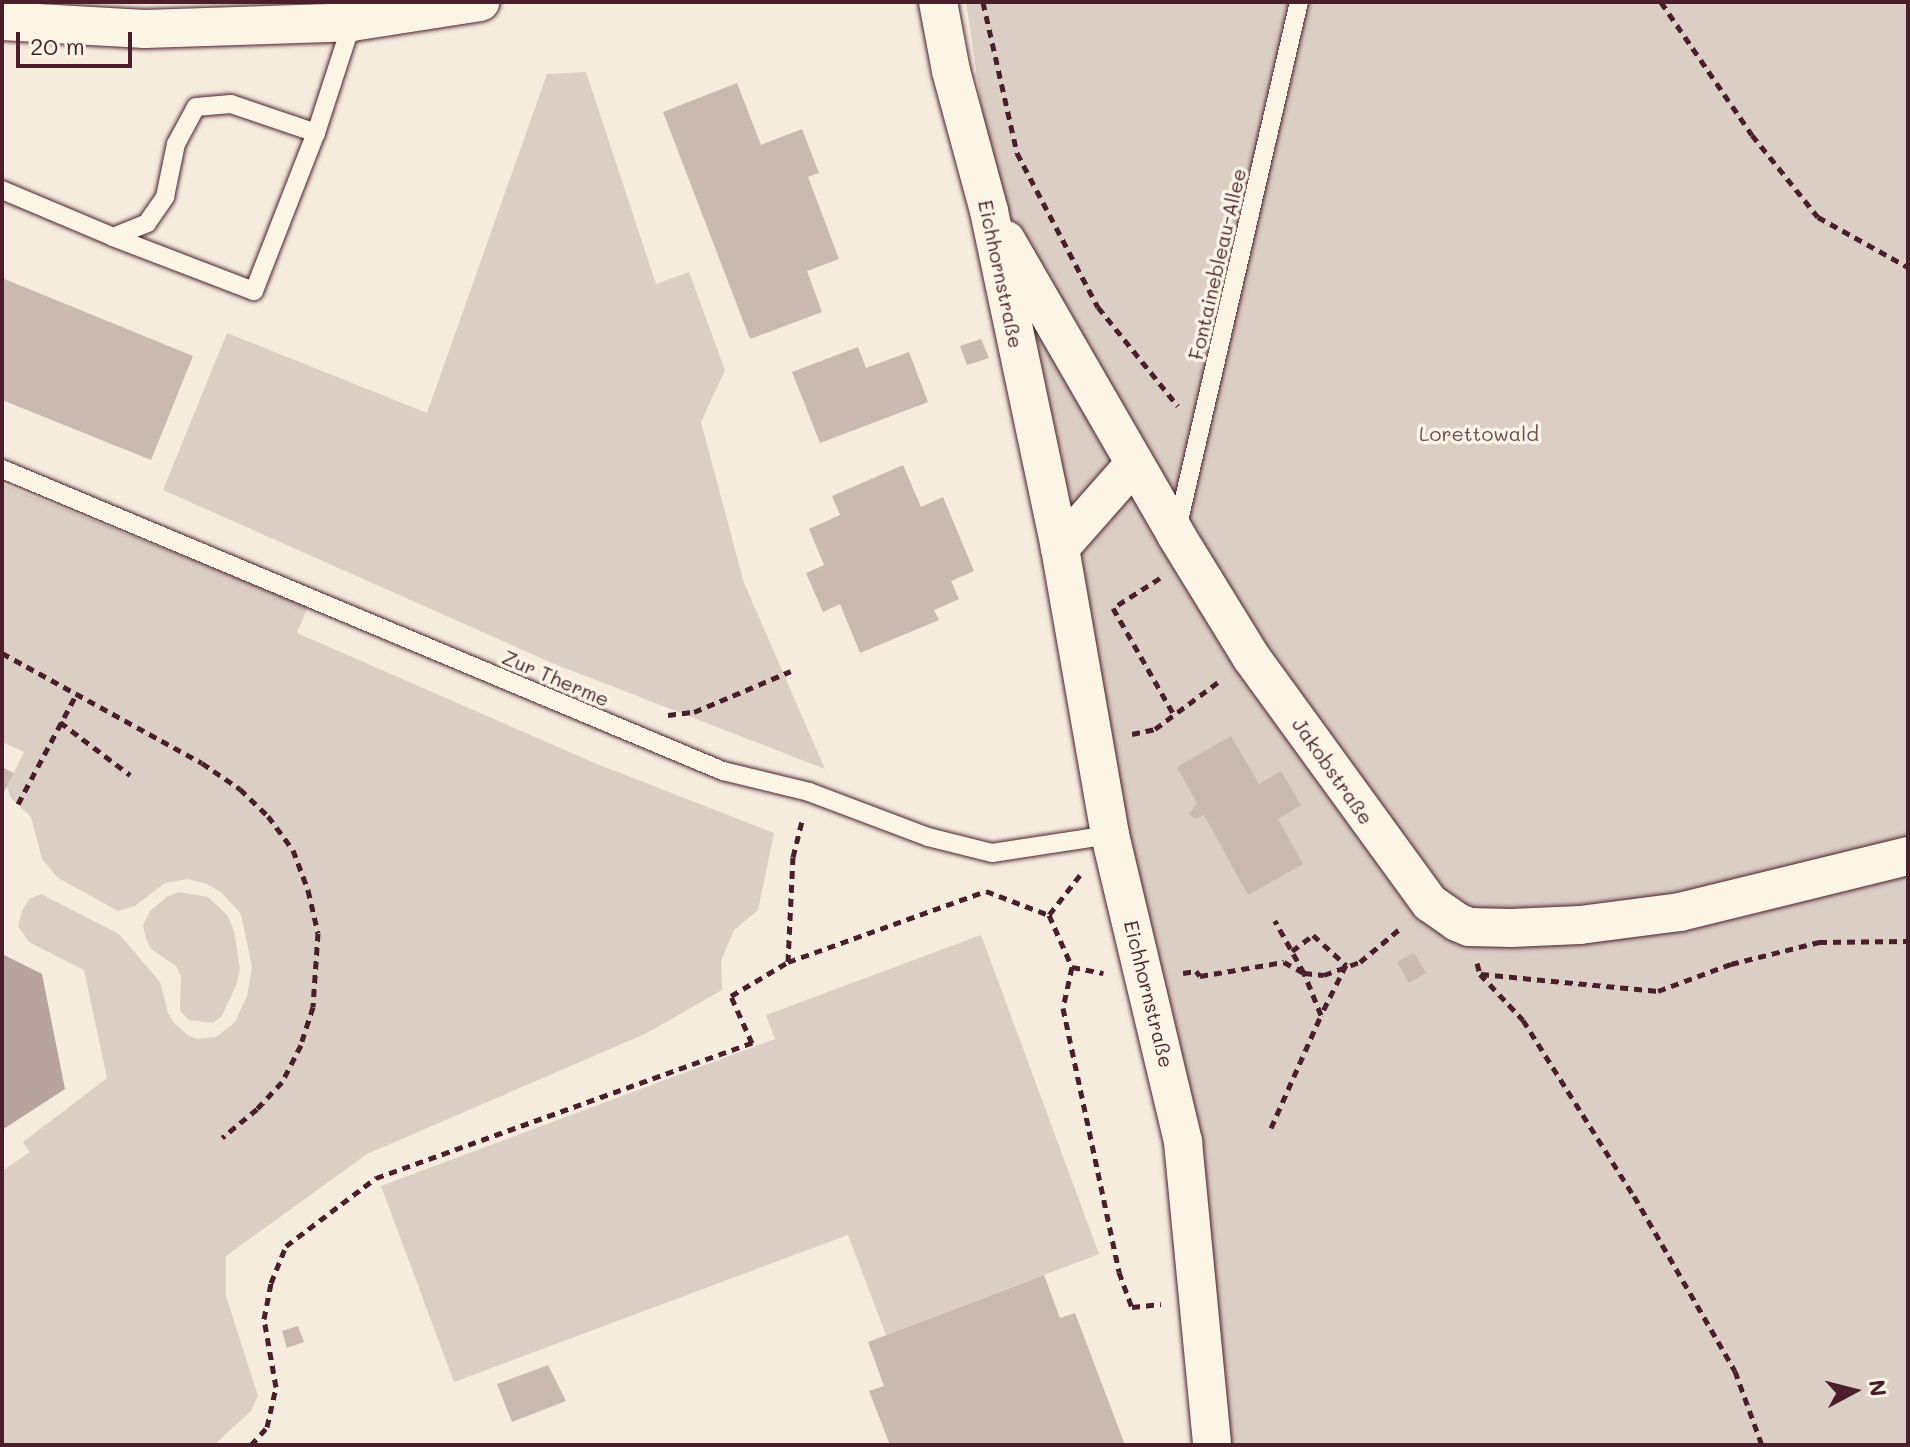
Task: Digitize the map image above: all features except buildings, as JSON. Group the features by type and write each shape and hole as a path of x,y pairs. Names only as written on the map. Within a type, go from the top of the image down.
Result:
{"street":[{"path":"2,21 145,29 352,22 480,2"},
{"name":"Eichhornstraße","path":"938,2 951,71 989,211 1060,548 1110,835 1183,1142 1212,1445"},
{"name":"Jakobstraße","path":"989,211 1134,464 1251,657 1430,903 1469,927 1580,925 1680,912 1908,856"},
{"path":"1060,548 1134,464"}],"lane":[{"name":"Fontainebleau-Allee","path":"1183,547 1202,435 1299,2"},
{"path":"2,190 254,291 316,133 352,22"},
{"path":"113,237 147,223 165,197 176,144 196,107 231,104 316,133"},
{"name":"Zur Therme","path":"2,469 723,771 809,792 928,837 992,853 1110,835"}],"path":[{"path":"983,2 1017,153 1098,307 1202,435"},
{"path":"1661,2 1752,135 1818,217 1908,267"},
{"path":"1174,715 1113,608 1183,547"},
{"path":"2,653 202,763 240,789 268,816 293,850 308,890 318,933 313,1007 301,1045 282,1082 257,1109 222,1138"},
{"path":"1127,735 1155,729 1251,657"},
{"path":"664,715 694,712 791,671"},
{"path":"18,804 77,693"},
{"path":"60,722 130,775"},
{"path":"788,962 793,857 809,792"},
{"path":"1049,915 1110,835"},
{"path":"251,1445 267,1427 276,1387 264,1319 271,1283 286,1246 376,1178 752,1043 731,996 788,962 986,891 1049,915 1072,967 1063,1008 1119,1272 1132,1307 1153,1304"},
{"path":"1172,976 1196,971 1200,976 1284,962 1304,973 1324,975 1360,962 1430,903"},
{"path":"1275,921 1304,973 1321,1015"},
{"path":"1292,951 1313,935 1346,965"},
{"path":"1762,1445 1735,1371 1634,1196 1523,1020 1480,974 1658,991 1731,964 1819,942 1908,941"},
{"path":"1271,1128 1346,965"}],"green space":[{"name":"Lorettowald","path":"966,2 1908,2 1908,1445 1210,1445 1173,1080 993,186"},
{"path":"586,72 656,284 689,272 725,370 701,422 744,583 825,769 552,663 163,490 227,333 427,413 547,74"},
{"path":"2,484 308,606 297,633 597,764 774,833 758,910 734,930 721,961 722,990 647,1033 367,1154 226,1256 226,1296 258,1396 251,1411 214,1445 2,1445 2,1171 30,1152 23,1142 107,1078 84,970 29,942 18,926 22,911 29,899 41,894 119,934 160,982 168,1013 175,1024 197,1039 216,1037 235,1022 247,996 252,967 241,914 221,892 207,884 188,879 165,883 135,906 118,911 58,878 42,859 31,817 11,798 7,787 24,752 2,742"},
{"path":"179,892 208,897 227,915 234,931 240,969 237,983 222,1016 213,1023 189,1020 180,1011 181,976 176,966 151,949 146,939 143,925 150,911 168,896"},
{"path":"981,935 1099,1254 886,1335 848,1235 454,1382 381,1186 775,1039 766,1015"}],"shaded area":[{"path":"2,954 42,974 65,1089 2,1130"}]}
